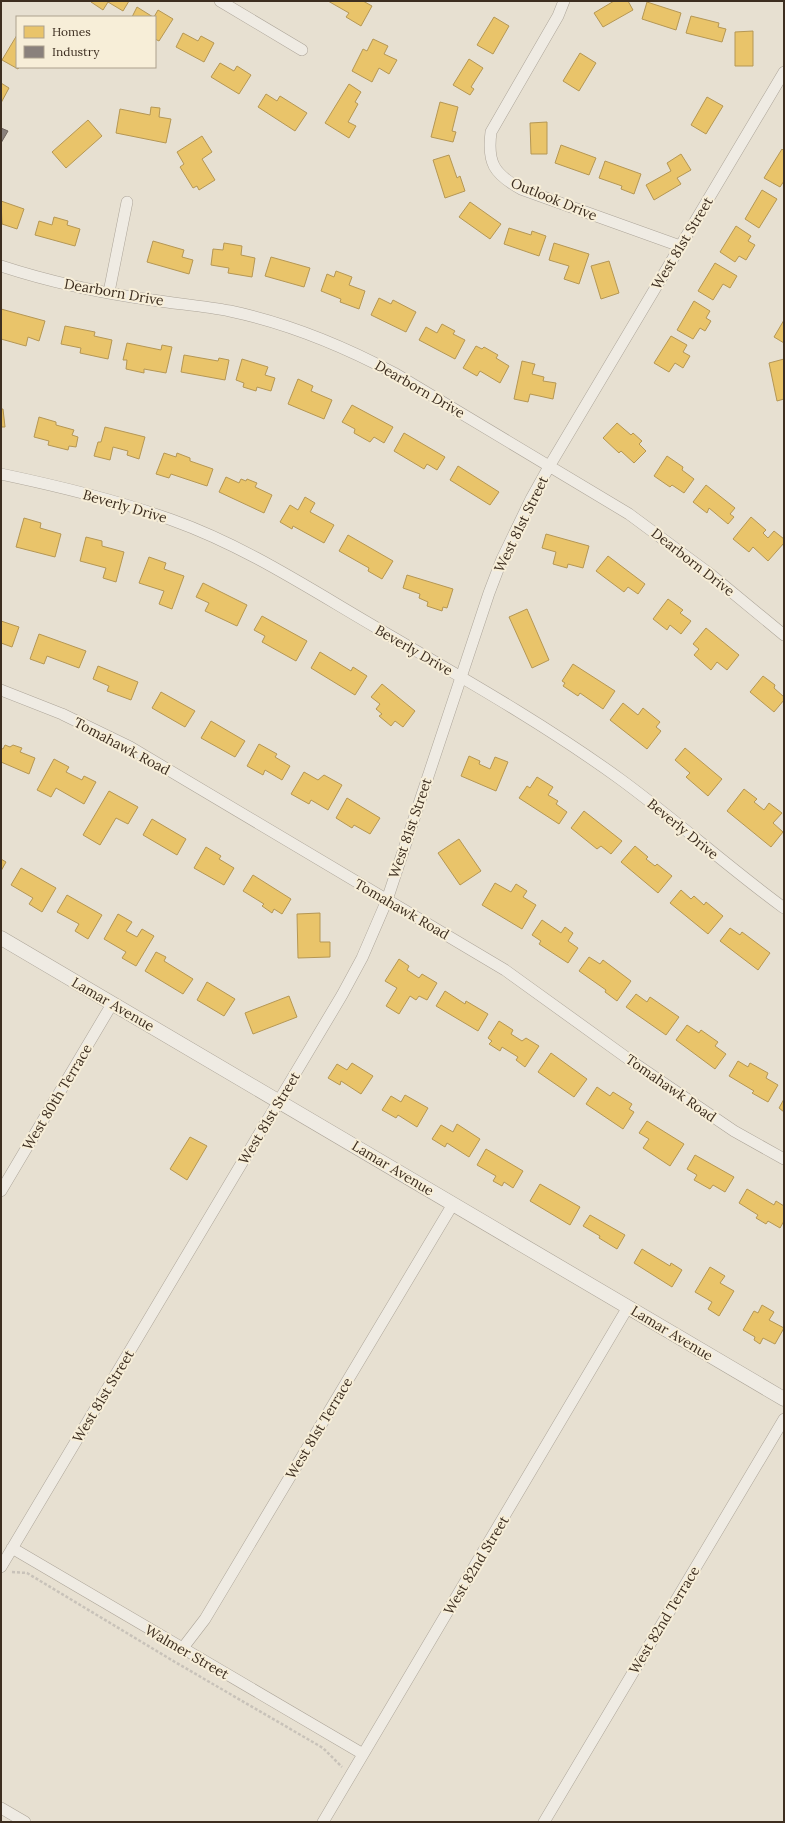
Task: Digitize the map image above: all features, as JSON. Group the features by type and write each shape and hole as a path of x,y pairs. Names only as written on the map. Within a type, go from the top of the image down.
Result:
{"street":[{"path":"220,1 302,50"},
{"name":"Outlook Drive","path":"564,1 558,16 491,132 489,147 493,163 503,179 521,189 680,246"},
{"name":"West 81st Street","path":"1,1567 342,995 365,952 387,900 471,644 502,559 531,499 550,465 784,72"},
{"path":"109,292 127,202"},
{"name":"Dearborn Drive","path":"1,266 68,285 230,311 276,323 362,356 394,373 550,465 629,514 710,574 784,635"},
{"name":"Beverly Drive","path":"1,474 130,506 173,520 214,536 262,560 531,720 620,779 749,882 784,908"},
{"name":"Tomahawk Road","path":"1,690 62,714 130,747 505,970 634,1063 734,1131 784,1159"},
{"name":"Lamar Avenue","path":"1,938 784,1399"},
{"name":"West 80th Terrace","path":"1,1191 112,1004"},
{"name":"West 81st Terrace","path":"182,1649 205,1619 453,1204"},
{"name":"West 82nd Street","path":"322,1822 628,1308"},
{"name":"West 82nd Terrace","path":"544,1822 784,1419"},
{"name":"Walmer Street","path":"12,1548 363,1754"},
{"path":"1,1808 25,1822"}],"path":[{"path":"12,1572 28,1573 175,1662 323,1748 342,1767"}],"building: Homes":[{"path":"129,1 123,11 108,2 103,10 91,2"},
{"path":"328,1 363,1 372,6 361,26 346,17 349,13"},
{"path":"614,1 628,1 633,10 603,27 594,13"},
{"path":"647,2 681,13 676,30 642,19"},
{"path":"137,7 151,16 132,16"},
{"path":"158,10 173,19 159,41 156,40 156,16 155,16"},
{"path":"691,16 719,23 718,27 726,29 722,42 686,33"},
{"path":"494,17 509,26 493,54 477,45"},
{"path":"753,31 753,66 735,66 735,32"},
{"path":"183,33 198,41 201,36 214,43 204,62 176,47"},
{"path":"16,37 16,68 2,60"},
{"path":"373,39 388,46 384,54 397,60 389,74 379,68 372,82 352,71 363,49 367,51"},
{"path":"580,53 596,63 579,91 563,81"},
{"path":"469,59 483,68 471,87 474,89 470,95 453,85"},
{"path":"220,63 234,71 237,66 251,75 239,94 211,77"},
{"path":"1,83 9,88 1,103"},
{"path":"349,84 361,92 355,102 358,104 348,122 356,126 349,138 325,123"},
{"path":"266,94 277,101 280,96 307,113 295,131 258,107"},
{"path":"707,97 723,106 706,134 691,125"},
{"path":"440,102 458,107 452,131 456,132 453,142 431,137"},
{"path":"151,107 160,108 159,117 171,119 166,143 116,133 120,109 150,115"},
{"path":"88,120 102,136 66,168 52,152"},
{"path":"547,122 547,154 531,154 530,123"},
{"path":"202,136 212,152 202,159 215,180 199,190 197,186 193,188 180,167 184,164 177,152"},
{"path":"561,145 596,158 589,175 555,163"},
{"path":"782,149 784,151 784,181 780,187 764,178"},
{"path":"681,154 691,170 677,178 681,184 654,200 646,185 671,171 667,163"},
{"path":"449,155 457,178 460,176 465,191 445,198 433,160"},
{"path":"605,161 641,174 634,194 621,189 622,186 599,178"},
{"path":"762,190 777,199 759,228 745,219"},
{"path":"1,201 24,209 17,229 2,224"},
{"path":"470,202 501,224 490,239 459,217"},
{"path":"54,217 68,221 67,225 80,229 75,246 35,235 39,221 52,225"},
{"path":"736,226 751,236 748,241 755,245 746,260 739,256 735,262 720,252"},
{"path":"509,228 531,235 532,231 546,236 539,256 504,244"},
{"path":"153,241 184,250 182,257 193,260 189,274 147,262"},
{"path":"224,243 242,246 241,255 255,258 252,277 228,273 229,268 211,265 213,249 223,250"},
{"path":"554,243 589,254 579,284 564,279 569,266 549,260"},
{"path":"271,257 310,268 304,287 265,276"},
{"path":"609,261 619,293 601,299 591,266"},
{"path":"715,263 737,276 730,288 723,284 713,300 698,291"},
{"path":"336,271 352,277 349,285 365,291 359,309 340,302 341,299 321,291 327,274 334,277"},
{"path":"379,298 391,304 393,300 416,312 406,332 371,315"},
{"path":"694,301 710,311 706,318 711,321 705,331 700,328 693,339 677,330"},
{"path":"1,309 45,321 39,341 28,337 26,346 1,339"},
{"path":"784,320 784,343 774,337"},
{"path":"442,324 455,331 453,334 465,340 455,359 419,340 426,327 437,333"},
{"path":"65,326 95,332 94,336 112,340 108,359 80,353 81,348 61,344"},
{"path":"671,336 687,345 683,352 690,356 683,368 675,363 669,372 654,363"},
{"path":"127,343 161,350 162,345 172,347 166,373 144,369 144,373 126,369 127,360 123,360"},
{"path":"476,346 482,349 484,347 498,355 496,358 509,366 500,383 480,371 477,376 463,368"},
{"path":"184,355 218,361 219,358 229,360 225,380 181,372"},
{"path":"242,359 268,367 265,375 275,378 271,391 257,387 256,391 243,387 244,383 236,380"},
{"path":"784,359 784,399 777,401 769,363"},
{"path":"522,361 535,364 532,374 544,377 543,381 556,383 553,399 530,394 528,402 514,399"},
{"path":"298,379 313,386 311,391 332,400 324,419 288,404"},
{"path":"352,405 393,427 384,443 374,437 370,442 354,433 355,429 342,422"},
{"path":"1,409 3,409 5,427 1,427"},
{"path":"39,417 56,422 56,425 74,430 72,435 78,437 76,447 69,446 68,450 48,445 49,441 34,437"},
{"path":"617,423 631,435 633,433 642,441 639,444 646,451 634,463 621,451 619,453 603,438"},
{"path":"105,427 145,437 139,459 127,455 128,451 113,447 110,460 94,456 98,442 101,442"},
{"path":"404,433 445,457 437,470 427,464 424,469 394,451"},
{"path":"164,453 176,457 177,453 190,458 190,461 213,469 207,486 171,474 169,478 156,474"},
{"path":"667,456 683,467 682,470 694,479 684,493 672,485 670,487 654,476"},
{"path":"458,466 499,492 490,505 450,480"},
{"path":"226,477 239,483 241,479 246,481 247,479 257,483 255,487 272,495 264,513 219,492"},
{"path":"706,485 735,508 730,514 734,517 728,524 709,508 707,513 693,502"},
{"path":"305,497 315,503 310,512 334,525 324,543 293,526 292,529 280,522 290,505 298,510"},
{"path":"751,517 766,530 763,533 768,538 774,531 784,539 784,543 768,561 753,547 749,552 733,539"},
{"path":"24,518 41,523 40,528 61,534 55,557 16,547"},
{"path":"546,534 589,546 583,568 568,564 567,568 553,564 556,552 542,548"},
{"path":"348,535 393,561 382,579 368,571 369,568 339,551"},
{"path":"86,537 102,541 102,546 124,552 116,582 103,578 106,568 80,561"},
{"path":"608,556 645,584 638,594 628,587 624,592 596,571"},
{"path":"149,557 166,563 164,569 184,576 172,609 159,604 164,591 139,583"},
{"path":"407,575 453,589 447,608 443,607 442,611 427,606 428,602 419,598 420,594 403,588"},
{"path":"203,583 247,605 237,626 205,611 209,603 196,597"},
{"path":"668,599 683,610 680,613 691,621 681,634 670,625 667,630 653,619"},
{"path":"527,609 549,660 532,668 509,617"},
{"path":"262,616 307,641 296,661 262,642 265,636 254,630"},
{"path":"1,621 19,627 12,647 1,643"},
{"path":"706,628 739,655 727,670 717,662 711,670 694,655 699,649 693,644"},
{"path":"39,634 86,651 79,668 47,656 44,664 30,659"},
{"path":"320,652 351,671 353,667 367,676 355,695 311,668"},
{"path":"573,664 615,691 603,709 580,693 578,696 563,686 565,683 562,681"},
{"path":"98,666 138,682 131,700 107,691 109,686 93,679"},
{"path":"763,676 775,685 774,688 784,697 784,700 774,712 750,692"},
{"path":"382,684 415,711 403,727 395,721 391,726 379,716 382,714 376,709 380,704 371,697"},
{"path":"161,692 195,711 185,727 152,708"},
{"path":"623,703 638,715 643,708 660,722 656,727 661,731 647,749 610,720"},
{"path":"211,721 245,741 235,757 201,738"},
{"path":"259,744 277,754 275,757 290,766 282,780 265,770 263,775 247,766"},
{"path":"5,745 10,747 13,745 22,748 20,752 35,758 29,774 1,762 1,748 3,749"},
{"path":"685,748 722,779 708,796 686,777 690,773 675,760"},
{"path":"469,756 480,761 479,764 490,769 495,757 508,762 496,791 461,776"},
{"path":"54,759 69,767 66,772 82,780 84,776 96,782 84,804 56,788 51,797 37,790"},
{"path":"304,772 318,780 324,775 342,785 328,810 311,800 309,804 291,794"},
{"path":"537,777 553,787 548,795 558,801 556,804 567,812 559,824 519,798 527,786 530,788"},
{"path":"744,789 757,799 754,802 764,810 769,803 782,813 773,823 783,832 771,847 727,811"},
{"path":"109,791 138,807 128,824 116,818 100,845 83,835"},
{"path":"347,798 380,818 370,834 354,825 352,828 336,818"},
{"path":"584,811 622,841 611,854 601,846 597,849 571,828"},
{"path":"152,819 186,839 177,855 143,835"},
{"path":"459,839 481,871 460,885 438,853"},
{"path":"635,846 648,857 646,859 655,866 657,864 672,876 658,893 621,862"},
{"path":"206,847 221,856 219,859 234,868 224,885 194,868"},
{"path":"1,859 6,862 1,871"},
{"path":"21,868 56,888 42,912 29,904 33,898 11,885"},
{"path":"253,875 291,899 282,914 274,909 272,913 262,906 264,904 243,891"},
{"path":"495,883 511,892 516,884 527,891 523,897 536,905 522,929 482,905"},
{"path":"681,890 691,899 694,896 704,905 706,902 723,916 708,934 670,903"},
{"path":"67,895 102,915 88,939 75,931 79,924 57,912"},
{"path":"320,913 320,942 330,942 330,957 298,958 297,914"},
{"path":"118,914 132,922 126,931 137,937 142,929 154,936 136,966 122,958 126,952 104,939"},
{"path":"542,920 561,933 565,927 573,933 568,941 578,948 568,963 539,944 541,941 532,935"},
{"path":"730,928 740,935 742,932 770,953 758,970 720,941"},
{"path":"156,952 166,957 164,961 193,979 183,994 145,971"},
{"path":"589,957 600,964 603,960 631,981 617,1001 605,992 606,990 579,971"},
{"path":"399,959 409,966 407,970 419,978 422,974 437,983 427,1000 419,996 416,1000 410,996 399,1014 386,1006 397,988 385,981"},
{"path":"207,982 235,999 224,1016 197,1000"},
{"path":"445,991 465,1004 466,1001 488,1014 478,1031 436,1006"},
{"path":"636,994 647,1002 650,997 679,1017 666,1035 626,1007"},
{"path":"289,996 297,1017 253,1034 245,1013"},
{"path":"499,1021 513,1030 511,1034 522,1041 526,1038 539,1046 525,1067 516,1060 518,1057 502,1047 500,1051 489,1044 492,1041 488,1038"},
{"path":"687,1025 699,1033 701,1030 718,1042 715,1046 726,1054 715,1069 676,1040"},
{"path":"551,1053 587,1079 574,1097 538,1072"},
{"path":"738,1061 748,1067 750,1063 768,1073 766,1078 778,1085 768,1102 752,1093 754,1091 729,1076"},
{"path":"352,1063 373,1076 361,1094 341,1081 340,1085 328,1078 337,1064 347,1070"},
{"path":"597,1087 610,1096 613,1092 632,1104 629,1109 634,1112 623,1129 586,1104"},
{"path":"405,1095 428,1108 417,1127 398,1115 396,1118 382,1110 391,1096 401,1102"},
{"path":"784,1099 784,1112 779,1108"},
{"path":"647,1121 684,1144 670,1166 643,1148 649,1139 639,1133"},
{"path":"457,1124 480,1139 469,1157 447,1143 445,1147 432,1139 441,1125 453,1132"},
{"path":"190,1137 207,1146 187,1180 170,1169"},
{"path":"486,1149 523,1171 513,1188 504,1182 502,1186 493,1181 496,1176 477,1165"},
{"path":"695,1155 734,1177 725,1192 713,1185 710,1189 694,1180 697,1175 687,1169"},
{"path":"540,1184 580,1207 570,1225 530,1201"},
{"path":"747,1189 774,1205 776,1201 784,1206 784,1221 780,1228 768,1221 766,1224 756,1218 758,1215 739,1203"},
{"path":"590,1215 625,1235 617,1249 599,1238 600,1236 583,1226"},
{"path":"642,1249 670,1266 671,1263 682,1270 672,1287 634,1263"},
{"path":"710,1267 725,1276 720,1283 734,1291 719,1316 708,1309 712,1302 695,1292"},
{"path":"762,1305 774,1312 769,1320 784,1328 775,1344 763,1338 760,1344 754,1340 755,1337 743,1330 754,1311 758,1313"}],"building: Industry":[{"path":"1,128 8,131 1,143"}]}
